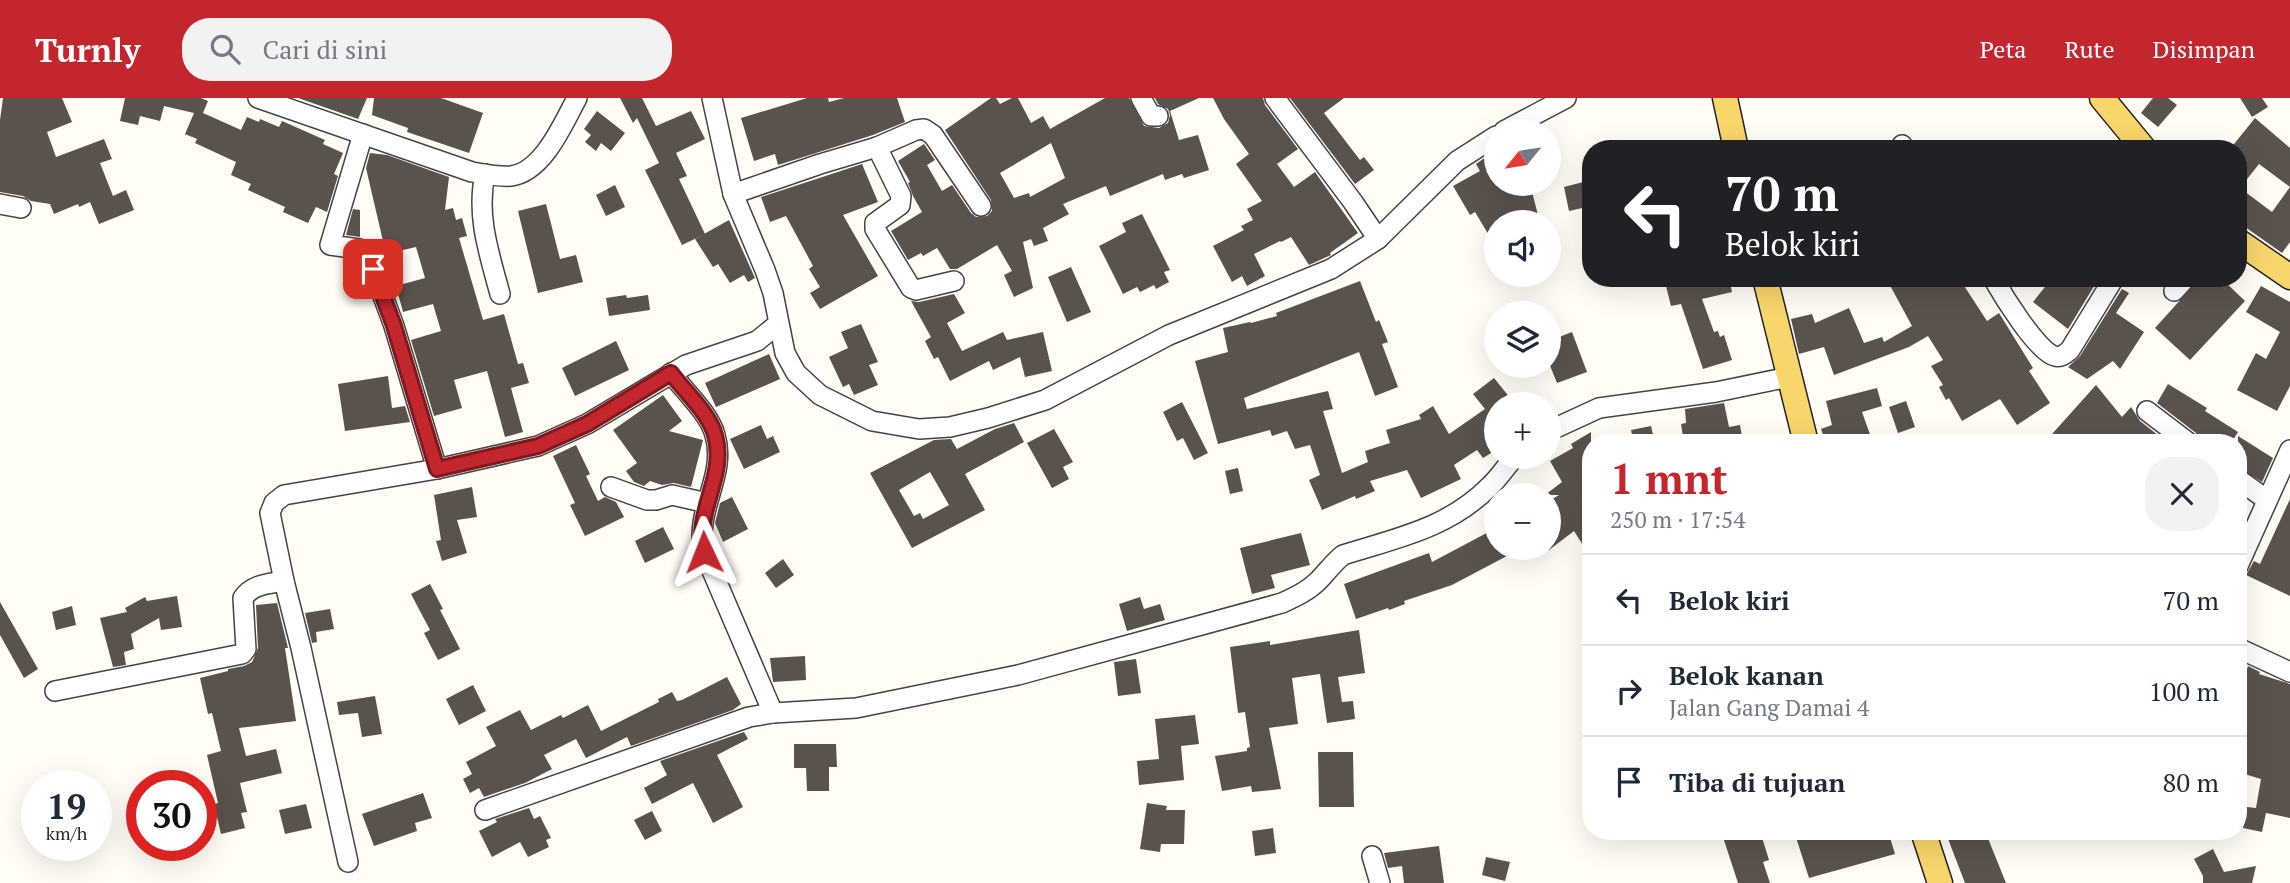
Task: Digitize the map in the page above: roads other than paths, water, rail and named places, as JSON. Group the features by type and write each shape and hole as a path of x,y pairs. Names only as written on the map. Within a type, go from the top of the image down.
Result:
{"main road":[{"path":"1725,98 1734,140"},
{"path":"1738,98 1745,140"},
{"path":"2111,101 2138,140"},
{"path":"2247,253 2290,277"},
{"path":"1767,287 1803,434"},
{"path":"1775,287 1803,434"},
{"path":"1926,840 1940,883"},
{"path":"1937,840 1951,883"}],"street":[{"path":"259,98 472,172 510,176 532,169 577,98"},
{"path":"712,98 733,194 765,270 773,293 785,353 796,373 820,395 872,421 919,429 950,427 1045,400 1169,335 1331,269 1378,239 1450,168 1484,143"},
{"path":"1141,98 1151,116 1158,116"},
{"path":"1275,98 1378,239"},
{"path":"1527,119 1566,98"},
{"path":"733,194 924,129 933,135 981,206"},
{"path":"363,134 330,244 359,250 373,269 394,326 437,469"},
{"path":"877,147 901,196 900,205 875,223 875,229 911,288 915,290 954,281"},
{"path":"485,174 481,193 482,229 500,294"},
{"path":"0,204 21,208"},
{"path":"1999,287 2035,339 2048,353 2063,356 2070,350 2108,287"},
{"path":"348,862 284,581 271,513 274,503 284,495 437,469 538,446 587,424 671,373 705,358 757,341 778,324"},
{"path":"671,373 700,410 715,435 716,474 701,523 700,537 773,713"},
{"path":"1561,425 1599,408 1716,392 1790,377"},
{"path":"2147,411 2177,434"},
{"path":"2247,545 2290,450"},
{"path":"485,810 749,717 856,708 1018,676 1282,603 1318,582 1333,562 1343,555 1426,530 1452,516 1491,486 1505,469"},
{"path":"2247,486 2267,500"},
{"path":"611,487 647,500 672,495 707,503"},
{"path":"55,691 242,654 246,649 243,598 253,588 284,581"},
{"path":"2247,652 2290,672"},
{"path":"1372,856 1380,883"}]}
